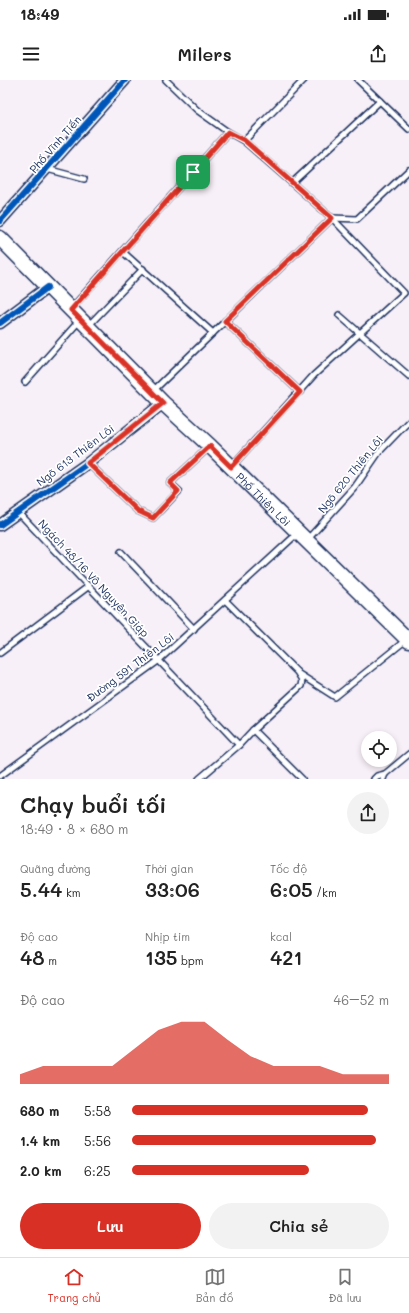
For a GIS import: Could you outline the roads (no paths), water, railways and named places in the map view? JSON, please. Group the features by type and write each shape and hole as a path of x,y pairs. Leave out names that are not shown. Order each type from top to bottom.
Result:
{"main road":[{"name":"Phố Thiên Lôi","path":"0,238 163,403 210,446 408,640"}],"street":[{"name":"Phố Vĩnh Tiến","path":"0,221 125,80"},
{"path":"0,323 48,287"},
{"name":"Ngõ 613 Thiên Lôi","path":"0,526 88,463 163,403"}],"lane":[{"path":"166,80 197,110 228,132 244,140 332,218 404,293 361,334 314,375 231,467"},
{"path":"244,140 304,80"},
{"path":"358,80 409,129"},
{"path":"292,183 380,101"},
{"path":"25,382 80,318 123,252 228,132"},
{"path":"47,169 84,180"},
{"path":"152,392 332,218 357,219 409,170"},
{"path":"123,252 213,333"},
{"path":"80,318 143,269"},
{"path":"339,314 409,376"},
{"path":"225,321 300,392"},
{"name":"Ngõ 620 Thiên Lôi","path":"303,536 355,487 379,452 409,421"},
{"path":"88,463 138,511 153,518 178,491 170,483 210,446"},
{"name":"Ngách 48/16 Vô Nguyên Giáp","path":"18,512 239,745"},
{"name":"Đường 591 Thiên Lôi","path":"0,776 158,661 225,600 303,536"},
{"path":"121,552 194,629"},
{"path":"0,653 89,586"},
{"path":"225,600 297,672 335,697 408,640"},
{"path":"199,779 239,745 253,730 301,686 302,680 297,672"},
{"path":"253,730 302,779"},
{"path":"374,779 377,776 384,776 409,754"}]}
